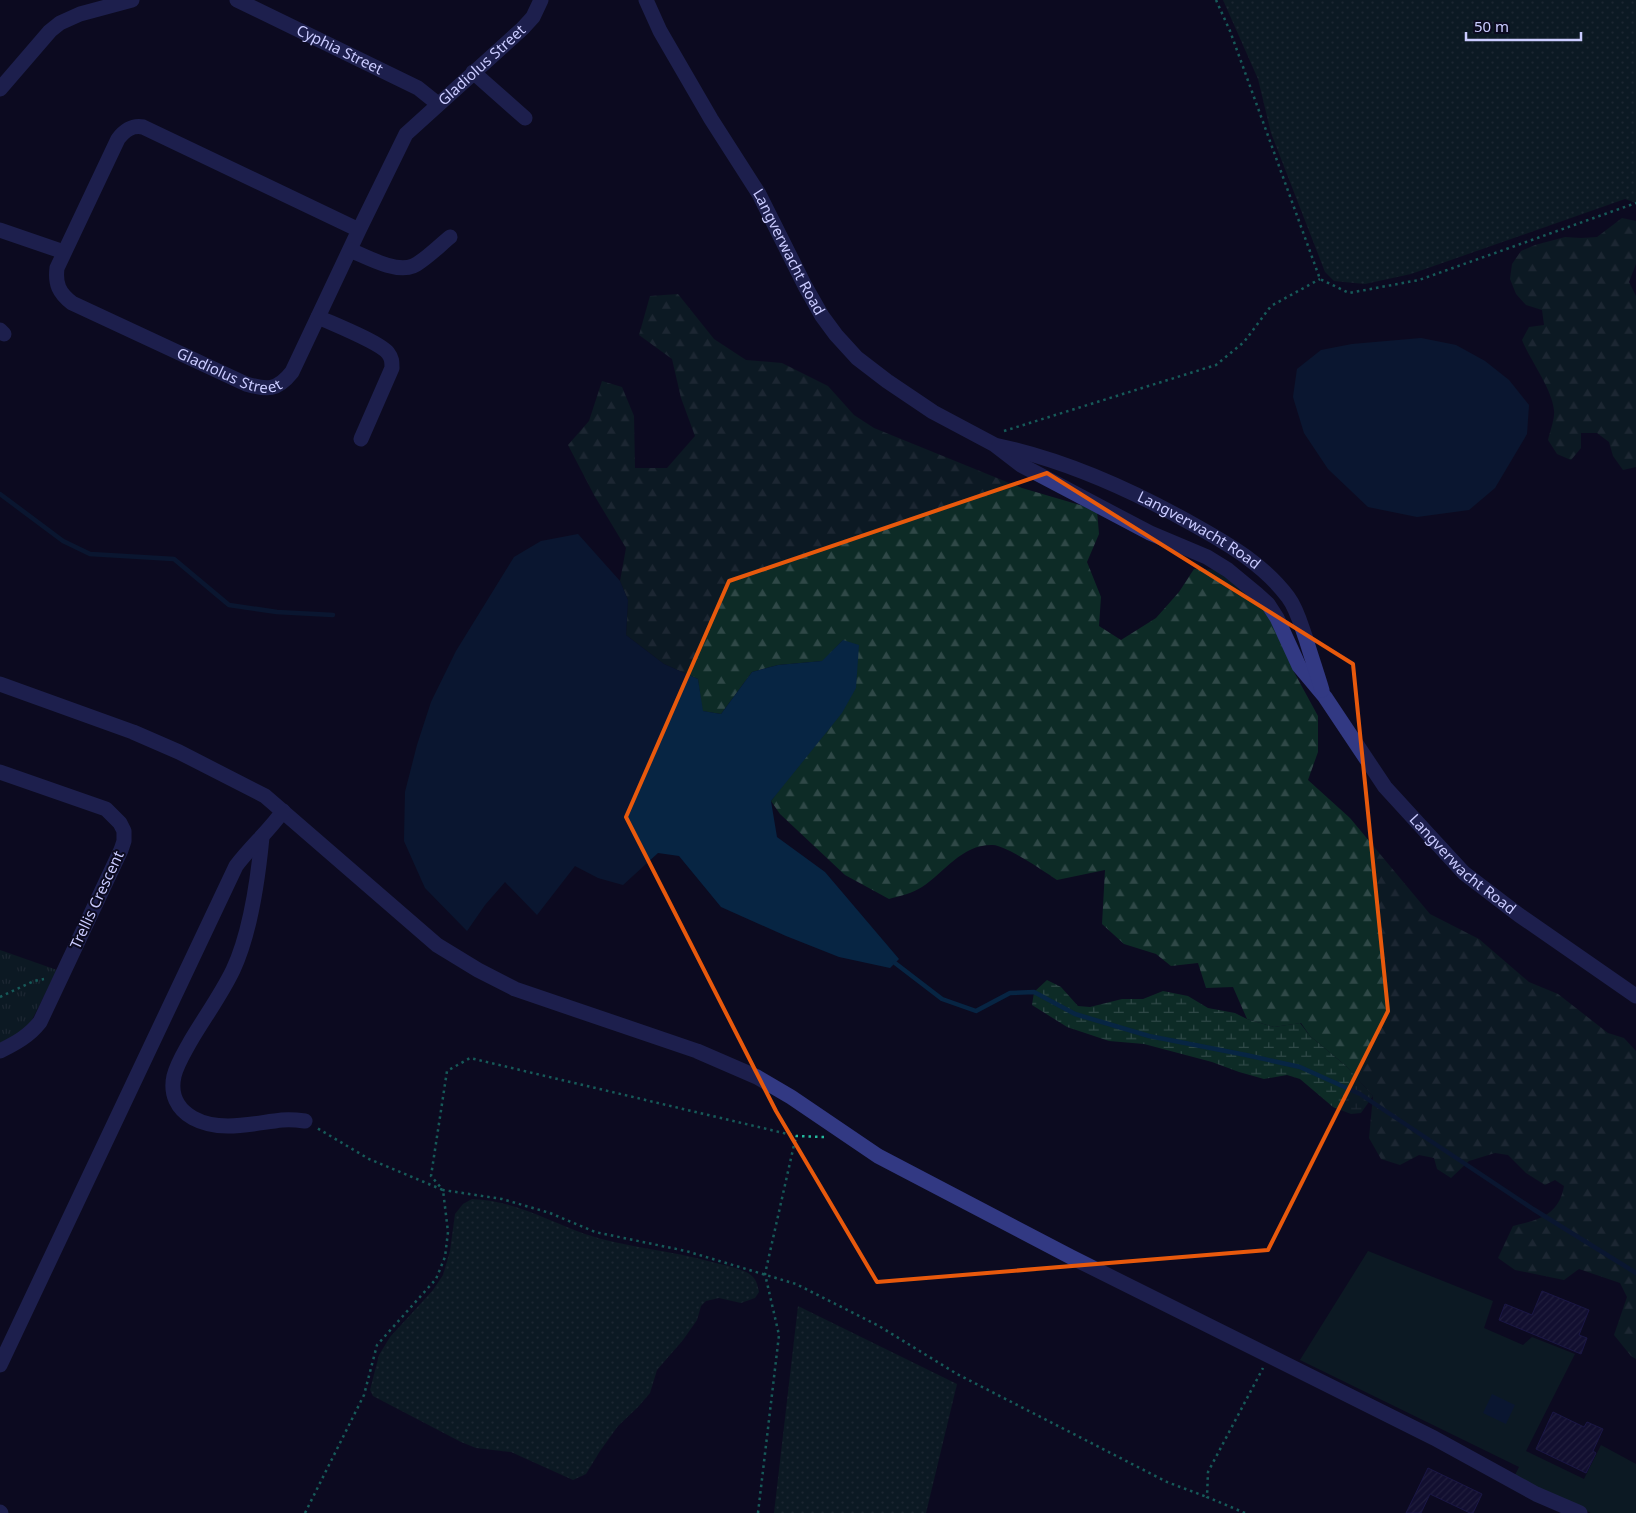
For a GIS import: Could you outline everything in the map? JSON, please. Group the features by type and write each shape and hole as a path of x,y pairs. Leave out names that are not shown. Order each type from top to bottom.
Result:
{"street":[{"path":"0,89 50,31 60,23 80,14 132,0"},
{"name":"Cyphia Street","path":"237,0 418,88 438,104"},
{"name":"Gladiolus Street","path":"359,230 143,127 137,126 126,130 118,139 64,252 57,268 56,277 58,288 63,296 72,303 246,384 264,389 284,382 292,372 406,134 523,28 533,17 541,0"},
{"name":"Langverwacht Road","path":"646,0 660,31 711,118 759,194 822,316 857,358 933,412 993,444 1021,465 1150,532 1207,557 1228,570 1268,604 1299,666 1325,697 1385,788 1464,873 1519,915 1636,996"},
{"path":"473,72 524,118"},
{"path":"0,230 64,252"},
{"path":"350,250 393,267 404,268 415,266 450,237"},
{"path":"318,317 378,345 388,352 392,360 392,368 361,439"},
{"name":"Langverwacht Road","path":"993,444 1025,452 1128,490 1168,510 1249,558 1289,598 1298,616 1325,697"},
{"path":"0,684 133,732 180,752 265,796 437,945 478,970 516,989 697,1051 757,1076 792,1097 878,1156 1071,1257 1434,1438 1536,1494 1580,1513"},
{"name":"Trellis Crescent","path":"0,772 106,809 120,822 124,831 121,850 40,1022 20,1041 0,1051"},
{"path":"0,1365 236,866 283,811"},
{"path":"262,837 259,866 246,936 233,970 181,1059 174,1076 173,1091 176,1102 183,1110 193,1118 205,1123 227,1126 285,1120 305,1120"}],"path":[{"path":"1216,0 1230,30 1320,279 1349,294 1419,280 1636,204"},
{"path":"993,444 996,434 1216,365 1244,342 1271,306 1320,279"},
{"path":"0,997 34,981 43,979 58,983"},
{"path":"305,1513 364,1395 377,1345 436,1279 445,1256 448,1232 443,1190 431,1176 447,1071 470,1058 796,1136 824,1137"},
{"path":"305,1120 369,1159 443,1190 502,1199 550,1213 596,1232 686,1251 796,1284 879,1326 957,1374 1167,1482 1245,1513"},
{"path":"758,1513 780,1335 765,1274 796,1136"},
{"path":"1207,1497 1208,1472 1269,1357"}],"highlighted area":[{"path":"1047,473 1353,664 1388,1011 1268,1250 877,1282 776,1111 626,817 729,581"}],"green space":[{"path":"1223,0 1636,0 1636,203 1625,199 1411,274 1365,284 1334,281 1325,272 1271,133 1258,79"},
{"path":"1622,218 1636,221 1636,264 1629,282 1636,296 1636,467 1623,470 1613,456 1609,442 1597,433 1581,433 1581,448 1571,460 1557,454 1548,440 1554,417 1552,402 1545,384 1522,340 1529,327 1544,325 1542,310 1526,305 1516,294 1510,279 1512,264 1521,251 1565,237 1597,237"},
{"path":"678,294 714,339 746,360 782,363 828,386 854,415 874,428 1022,488 1097,510 1099,534 1087,562 1101,597 1099,626 1121,640 1156,618 1179,592 1194,569 1229,570 1265,600 1294,672 1318,716 1318,752 1308,780 1350,818 1430,914 1479,939 1529,982 1558,994 1608,1033 1624,1038 1636,1051 1636,1359 1631,1356 1614,1335 1627,1297 1620,1283 1579,1269 1564,1280 1515,1270 1498,1258 1513,1226 1539,1218 1553,1210 1558,1204 1564,1186 1555,1180 1545,1185 1526,1173 1508,1155 1495,1153 1469,1161 1451,1178 1437,1169 1434,1158 1419,1155 1400,1165 1381,1159 1369,1138 1373,1096 1346,1066 1310,1036 1301,1023 1274,1027 1247,1019 1233,987 1206,988 1198,963 1171,966 1156,954 1124,944 1102,924 1105,870 1057,880 1025,859 999,846 982,846 963,854 918,889 889,899 845,875 780,814 771,801 798,765 843,640 823,661 778,665 752,672 721,714 702,711 698,679 664,664 626,635 628,600 620,581 626,548 594,495 568,445 589,421 602,381 622,387 634,416 635,468 667,468 695,436 681,398 672,359 639,335 650,296"},
{"path":"0,950 57,970 31,1022 21,1032 0,1043"},
{"path":"1047,980 1061,987 1078,1006 1090,1007 1122,999 1143,999 1163,991 1188,996 1208,1008 1235,1013 1247,1019 1274,1027 1300,1023 1310,1036 1346,1066 1373,1096 1361,1113 1351,1114 1333,1107 1300,1079 1287,1075 1264,1079 1212,1062 1144,1044 1109,1041 1067,1027 1032,1005 1034,992"},
{"path":"472,1199 517,1207 601,1239 696,1258 735,1268 753,1277 759,1292 755,1298 741,1303 719,1298 706,1301 701,1306 697,1320 683,1340 657,1370 650,1393 618,1426 586,1474 573,1480 511,1452 476,1448 461,1442 373,1396 370,1390 379,1355 390,1337 433,1290 443,1275 450,1251 455,1214 463,1204"},
{"path":"1368,1251 1493,1301 1484,1328 1523,1345 1532,1337 1575,1354 1526,1451 1584,1479 1601,1445 1636,1464 1636,1513 1591,1513 1514,1477 1519,1467 1300,1360"},
{"path":"798,1306 957,1384 926,1513 774,1513"}],"water":[{"path":"1421,338 1456,345 1485,361 1509,380 1529,405 1527,434 1495,488 1469,510 1417,517 1368,507 1328,469 1304,433 1293,397 1297,369 1321,350 1352,344"},
{"path":"578,534 620,581 628,600 626,635 664,664 698,679 703,711 721,714 752,672 778,665 822,661 843,640 859,645 856,688 842,713 771,801 777,837 825,872 899,959 890,968 839,957 721,907 679,856 658,853 623,885 598,878 575,866 537,915 505,882 485,905 467,931 425,888 404,841 405,792 417,745 431,702 456,651 514,557 541,541"},
{"path":"1492,1394 1515,1405 1506,1424 1483,1413"}],"building":[{"path":"1542,1291 1589,1310 1579,1335 1587,1338 1581,1354 1499,1320 1505,1304 1532,1315"},
{"path":"1553,1412 1584,1427 1587,1422 1603,1429 1593,1451 1596,1453 1586,1473 1536,1449"},
{"path":"1428,1468 1482,1494 1473,1513 1430,1494 1421,1513 1406,1513"}],"waterway":[{"path":"0,494 63,541 90,554 174,559 229,605 277,612 333,615"},
{"path":"895,963 942,999 976,1011 1010,993 1034,992 1075,1014 1149,1036 1300,1067 1360,1094 1533,1209 1636,1273"}]}
